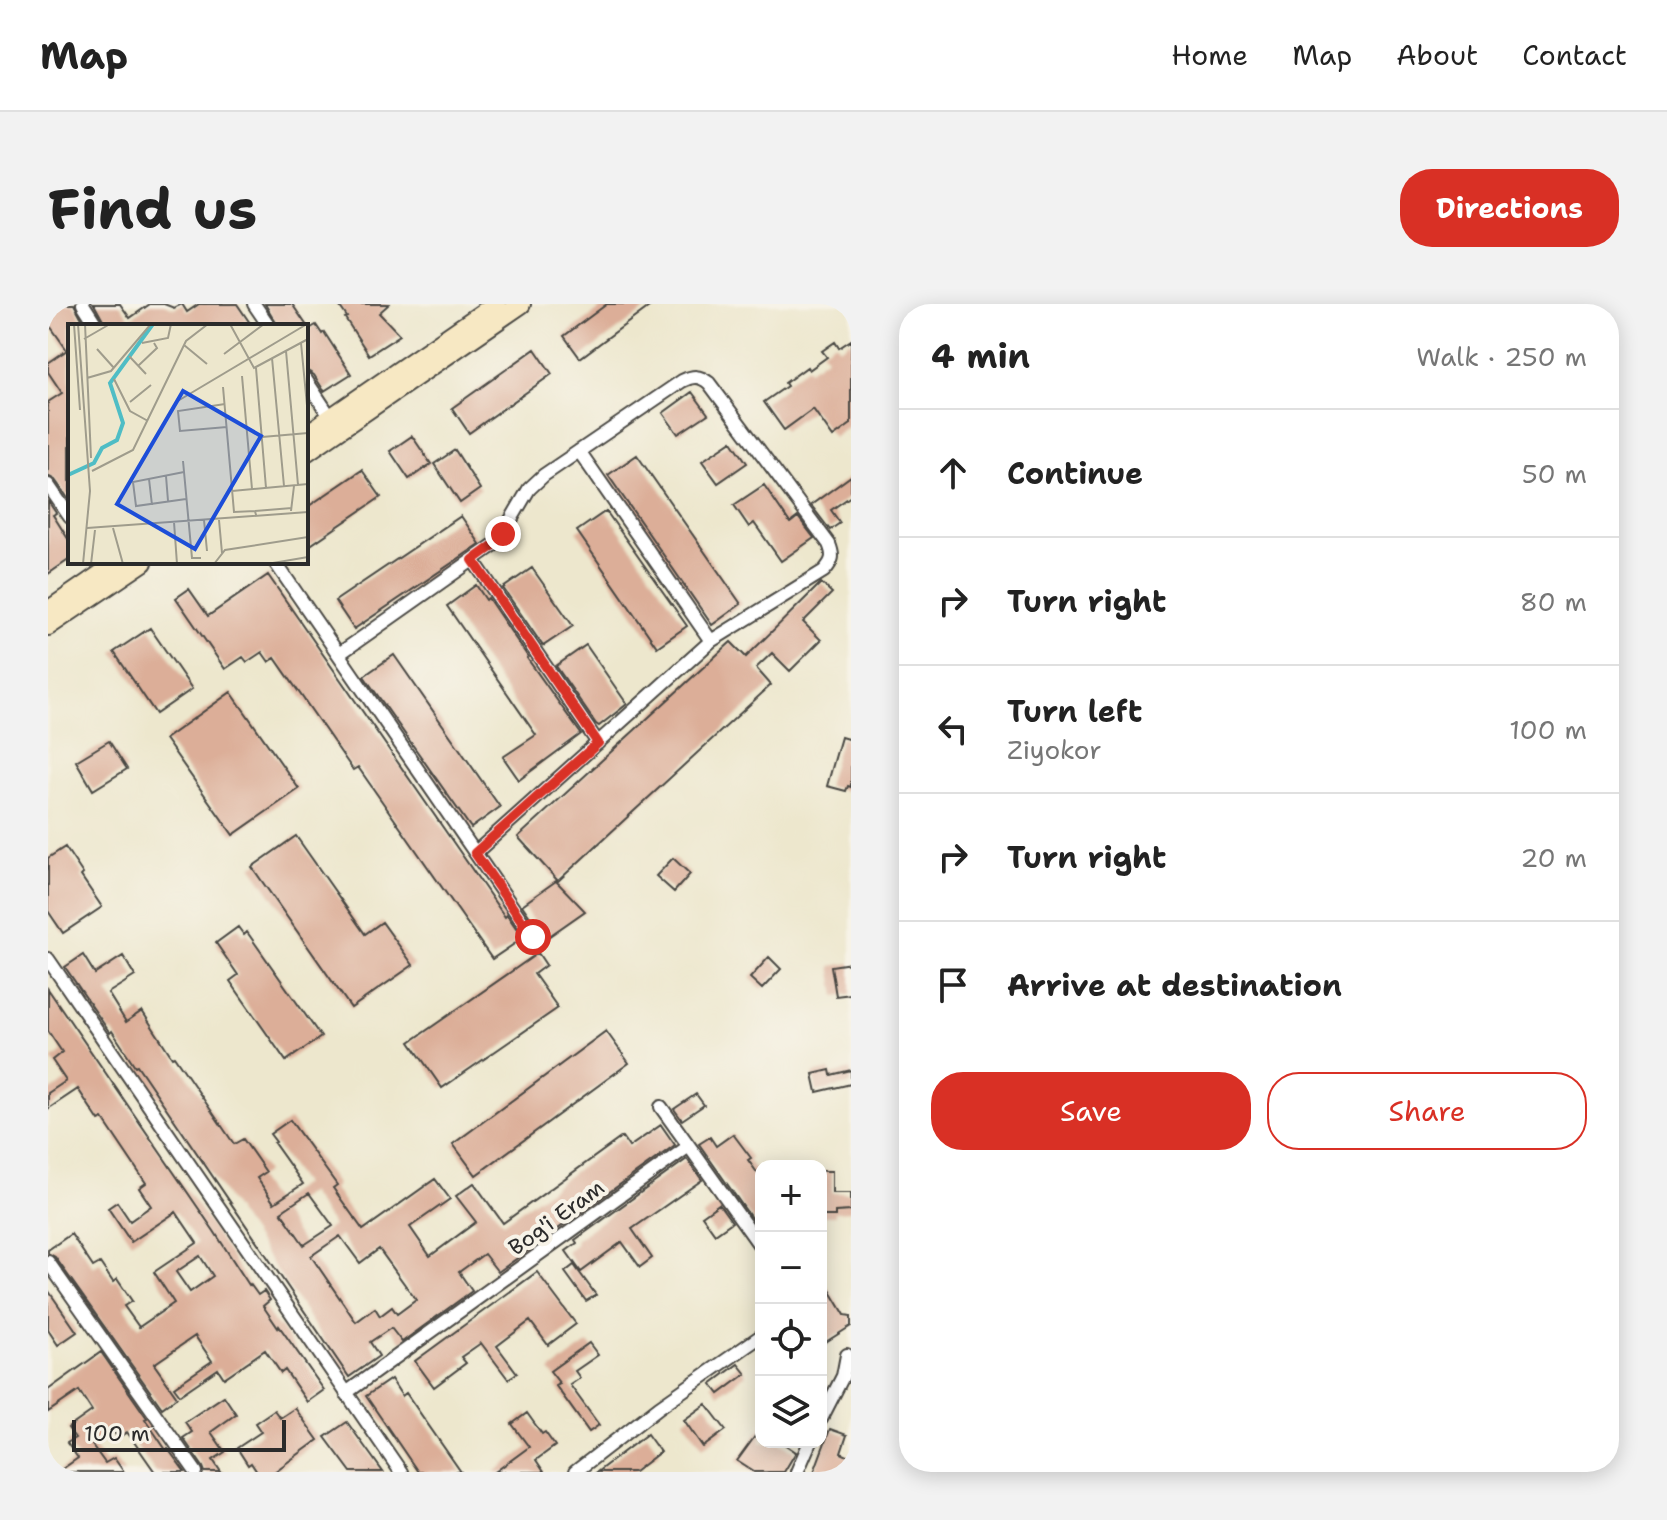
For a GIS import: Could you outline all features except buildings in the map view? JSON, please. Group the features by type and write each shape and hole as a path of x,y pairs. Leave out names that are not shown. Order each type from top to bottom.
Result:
{"street":[{"path":"83,304 96,324"},
{"path":"254,304 268,324"},
{"path":"308,434 496,304"},
{"path":"308,451 521,304"},
{"path":"339,654 498,542 536,481 693,376 709,383 829,544 833,553 832,562 824,571 711,641 475,853"},
{"path":"308,383 331,418"},
{"path":"579,451 711,641"},
{"path":"48,485 68,514"},
{"path":"473,560 598,743"},
{"path":"48,626 140,564"},
{"path":"276,564 533,937"},
{"path":"48,611 108,565"},
{"path":"48,959 401,1472"},
{"path":"661,1107 755,1239"},
{"name":"Bog'i Eram","path":"346,1393 689,1146"},
{"path":"48,1262 196,1472"},
{"path":"575,1472 659,1407 755,1340"},
{"path":"827,1407 843,1376 847,1355"},
{"path":"797,1472 807,1448"}],"route":[{"path":"503,534 498,542 473,560 598,743 475,853 533,937"}]}
